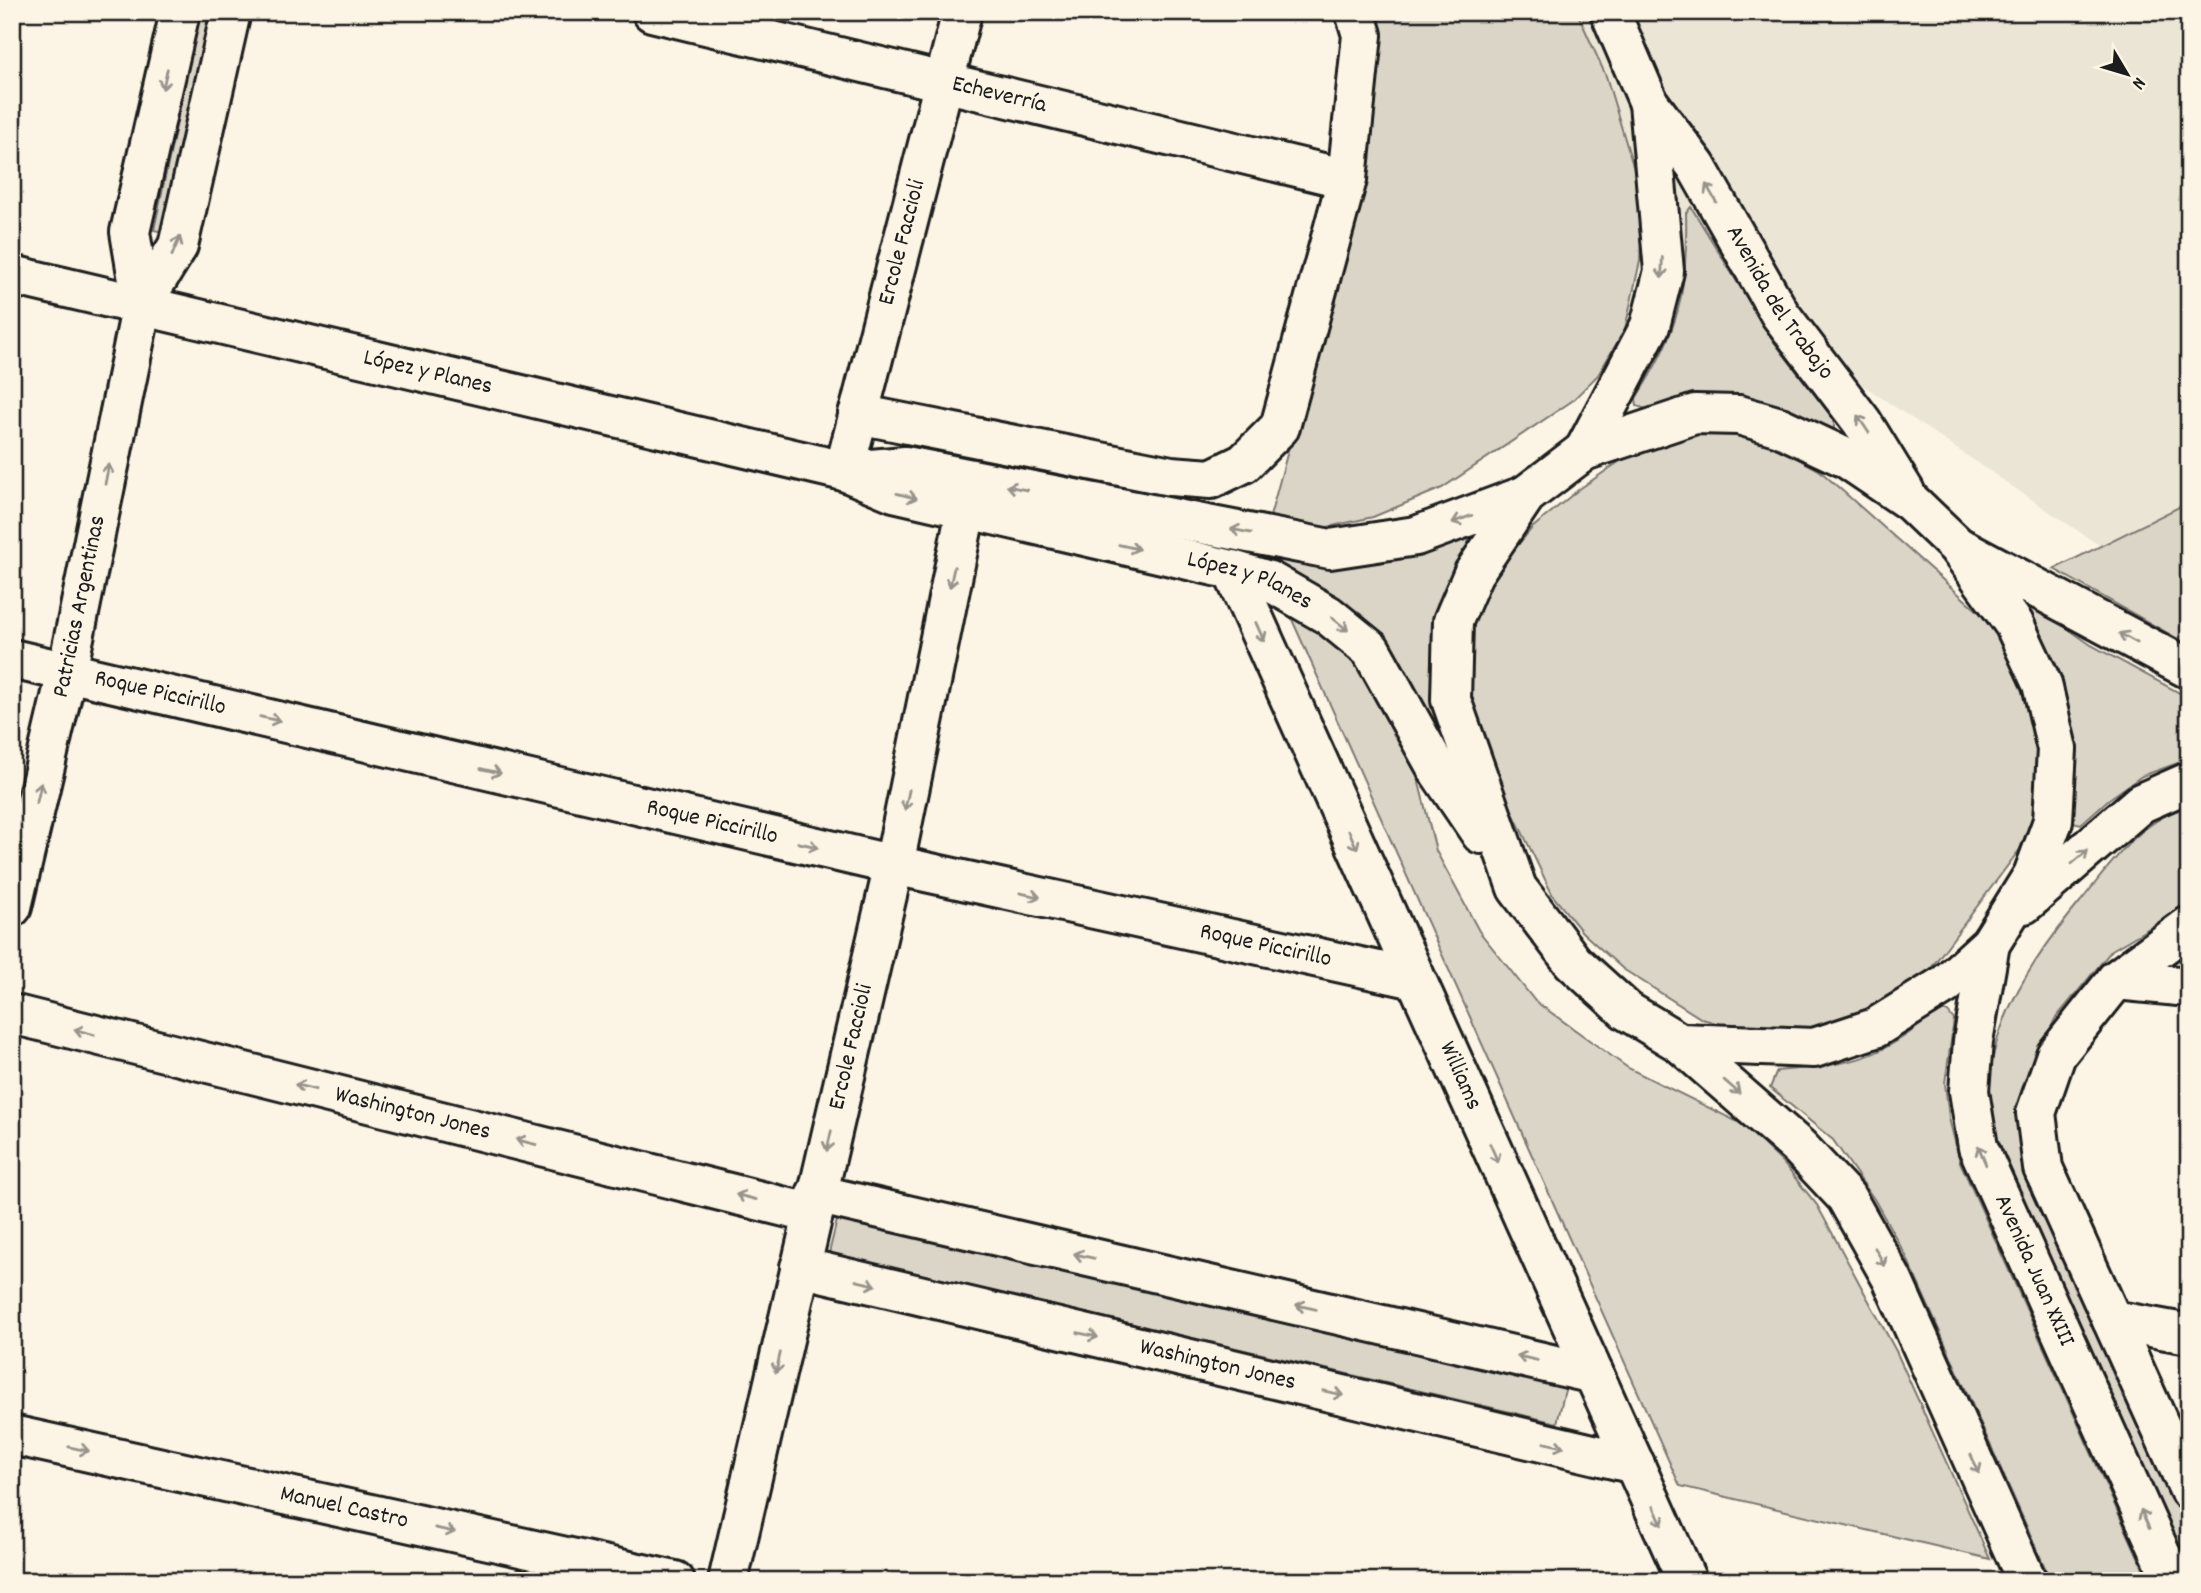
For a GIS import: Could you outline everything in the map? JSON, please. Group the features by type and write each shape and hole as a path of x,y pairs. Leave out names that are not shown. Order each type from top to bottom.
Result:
{"street":[{"name":"Patricias Argentinas","path":"142,304 130,232 180,12"},
{"name":"Patricias Argentinas","path":"12,907 67,671 142,304 178,246 231,12"},
{"name":"Echeverría","path":"652,12 1347,179"},
{"name":"Ercole Faccioli","path":"844,471 962,12"},
{"path":"858,414 1171,476 1211,479 1244,463 1280,427 1347,179 1362,35 1355,12"},
{"name":"Avenida del Trabajo","path":"1610,12 1649,103 1696,166 1780,314 1862,422 1912,502"},
{"name":"Avenida del Trabajo","path":"1584,451 1650,326 1664,271 1649,103"},
{"name":"López y Planes","path":"12,275 844,471 894,492 1232,570 1269,581 1316,608 1371,650 1439,772 1517,888"},
{"path":"2000,931 2033,875 2053,821 2057,749 2042,684 2014,624 1957,546 1912,502 1846,458 1780,427 1739,415 1695,414 1584,451 1526,495 1473,574 1453,621 1451,700 1517,888 1573,962 1628,1012 1679,1043 1799,1147 1846,1197 1892,1279 2027,1581"},
{"name":"López y Planes","path":"844,471 905,466 1330,549 1416,536 1526,495"},
{"name":"Ercole Faccioli","path":"728,1581 894,865 966,510"},
{"path":"1957,546 2189,669"},
{"name":"Williams","path":"1232,570 1687,1581"},
{"name":"Roque Piccirillo","path":"12,659 894,865 1415,979"},
{"path":"1679,1043 1814,1048 1875,1028 1946,984 2000,931 2141,803 2189,782"},
{"path":"2116,980 2189,926"},
{"name":"Avenida Juan XXIII","path":"2000,931 1973,1041 1969,1091 1978,1147 2173,1581"},
{"path":"2116,980 2189,987"},
{"name":"Avenida Juan XXIII","path":"2116,980 2056,1055 2036,1113 2043,1168 2189,1490"},
{"name":"Washington Jones","path":"12,1014 814,1204 1594,1374"},
{"name":"Washington Jones","path":"800,1267 1635,1465"},
{"path":"2112,1320 2189,1334"},
{"name":"Manuel Castro","path":"12,1435 675,1581"}],"shaded area":[{"path":"200,12 210,12 163,232 154,230"},
{"path":"1371,12 1577,12 1606,76 1643,199 1640,261 1625,329 1598,375 1572,401 1442,488 1373,517 1314,530 1268,524 1362,179"},
{"path":"1531,12 2189,12 2189,606 1626,225"},
{"path":"1691,207 1774,342 1834,420 1834,428 1826,429 1692,400 1646,409 1637,406 1636,398 1662,352 1678,310 1685,266 1686,213"},
{"path":"1708,431 1740,432 1768,442 1819,470 1989,621 2012,659 2044,738 2038,806 2020,849 1928,972 1901,995 1825,1030 1749,1032 1702,1019 1623,969 1582,932 1553,896 1487,759 1468,710 1470,622 1489,580 1532,528 1578,490 1626,457 1671,440"},
{"path":"2189,502 2189,645 2054,569"},
{"path":"1465,535 1469,542 1466,552 1443,599 1433,640 1433,682 1440,733 1437,736 1407,672 1383,640 1249,557 1249,553"},
{"path":"2037,607 2091,645 2189,698 2189,759 2142,776 2109,799 2081,824 2073,822 2068,814 2073,747 2071,721 2028,608"},
{"path":"1290,615 1336,637 1375,684 1410,747 1436,851 1479,931 1535,1001 1628,1068 1742,1124 1784,1164 1817,1205 1896,1351 1990,1559 1680,1486"},
{"path":"2189,807 2189,909 2165,919 2112,950 2055,1019 2025,1081 2017,1128 2034,1193 2189,1531 2189,1568 2011,1175 1995,1130 1989,1090 1998,1038 2007,1013 2032,966 2127,845 2156,821"},
{"path":"1940,1009 1948,1012 1954,1020 1945,1083 1949,1118 1960,1162 2149,1581 2051,1581 1906,1256 1874,1199 1833,1140 1770,1088 1777,1071 1847,1062 1865,1057 1899,1040"},
{"path":"838,1216 1566,1386 1557,1423 829,1253"}]}
